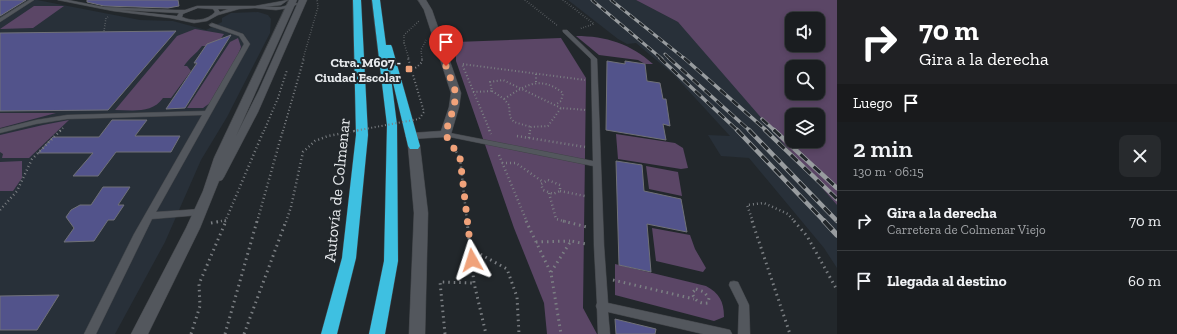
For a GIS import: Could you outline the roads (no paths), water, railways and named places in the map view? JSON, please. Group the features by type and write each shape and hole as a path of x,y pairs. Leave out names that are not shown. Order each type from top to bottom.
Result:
{"highway":[{"name":"Autovía de Colmenar","path":"329,334 349,258 362,135 357,0"},
{"path":"376,3 412,141"},
{"path":"376,3 392,125 391,261 378,334"}],"street":[{"path":"417,334 421,213 412,141 425,134 445,134 454,107 456,93 441,52 435,29 428,10 422,0"},
{"path":"139,334 200,212 220,158 279,19 289,7 298,1"},
{"path":"209,191 234,152 268,82 298,1"},
{"path":"274,63 274,52 289,7"}],"lane":[{"path":"0,20 32,0"},
{"path":"60,0 116,11 160,14 183,20 211,22 242,35 247,44 206,113 149,216 90,334"},
{"path":"104,8 129,7 164,11 184,10 197,7 289,7"},
{"path":"271,8 289,7"},
{"path":"214,8 217,10 217,14"},
{"path":"211,22 217,14 239,8"},
{"path":"271,8 279,19"},
{"path":"179,18 180,13 184,10"},
{"path":"565,31 594,59 599,246 604,334"},
{"path":"0,131 36,122 67,117 206,113"},
{"path":"445,134 597,164"},
{"path":"149,216 200,212"},
{"path":"734,285 744,304 744,334"},
{"path":"602,306 726,334"}],"railway":[{"path":"592,0 662,59"},
{"path":"611,0 685,59"},
{"path":"665,54 669,58"},
{"path":"660,58 738,131"},
{"path":"669,58 750,131"},
{"path":"684,58 767,131"},
{"path":"762,119 775,131"},
{"path":"765,130 837,199"},
{"path":"774,130 837,188"},
{"path":"738,131 825,222"},
{"path":"750,131 837,221"},
{"path":"824,221 837,235"}],"place":[{"name":"Ctra. M607 - Ciudad Escolar","path":"409,69"}]}
